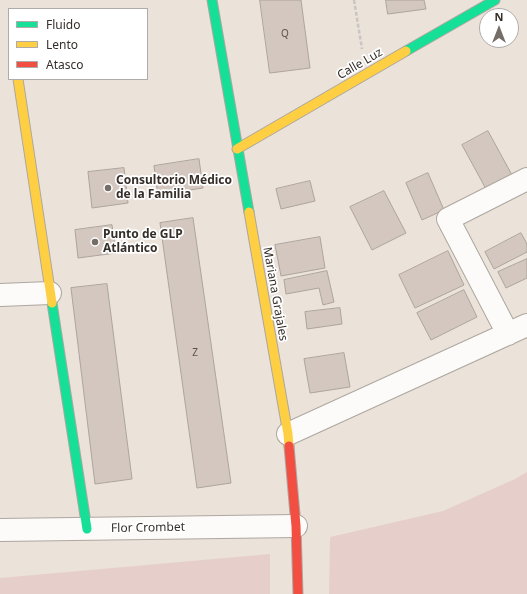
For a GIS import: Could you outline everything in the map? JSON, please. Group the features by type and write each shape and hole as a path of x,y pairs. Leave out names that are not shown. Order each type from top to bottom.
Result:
{"street":[{"name":"Mariana Grajales","path":"212,0 288,434 296,526 298,594"},
{"name":"Calle Luz","path":"237,149 495,0"},
{"path":"18,80 87,529"},
{"path":"288,434 518,329 448,219 527,179"},
{"path":"0,295 50,293"},
{"name":"Flor Crombet","path":"0,530 296,526"}],"path":[{"path":"354,0 366,75"}],"shaded area":[{"path":"527,472 527,594 329,594 330,537 443,511 515,479"},
{"path":"270,554 270,594 0,594 0,578"}],"building":[{"path":"260,0 301,0 310,68 270,73"},
{"path":"386,0 424,0 426,9 388,14"},
{"path":"488,131 512,175 486,189 462,145"},
{"path":"199,159 203,188 158,195 154,166"},
{"name":"Consultorio Médico de la Familia","path":"124,168 128,203 92,208 88,172"},
{"path":"428,173 444,210 422,220 406,183"},
{"path":"310,181 315,201 281,209 276,189"},
{"path":"384,191 406,233 372,250 350,207"},
{"path":"193,218 231,483 197,488 160,223"},
{"name":"Punto de GLP Atlántico","path":"112,225 116,253 78,258 75,230"},
{"path":"521,233 527,244 527,252 494,269 485,252"},
{"path":"320,237 325,268 281,276 275,245"},
{"path":"448,251 464,285 415,308 399,275"},
{"path":"527,259 527,278 506,288 498,272"},
{"path":"327,271 334,302 323,305 319,288 286,294 284,280"},
{"path":"107,284 132,479 95,484 71,288"},
{"path":"464,290 477,317 431,340 417,313"},
{"path":"340,308 342,324 307,329 305,312"},
{"path":"344,353 350,387 310,393 304,359"}],"traffic: fast":[{"path":"212,0 249,212"},
{"path":"406,51 495,0"},
{"path":"52,303 87,529"}],"traffic: slow":[{"path":"237,149 406,51"},
{"path":"18,80 52,303"},
{"path":"249,212 289,446"}],"traffic: jam":[{"path":"289,446 296,526 298,594"}],"place":[{"name":"Consultorio Médico de la Familia","path":"108,188"},
{"name":"Punto de GLP Atlántico","path":"95,242"}]}
